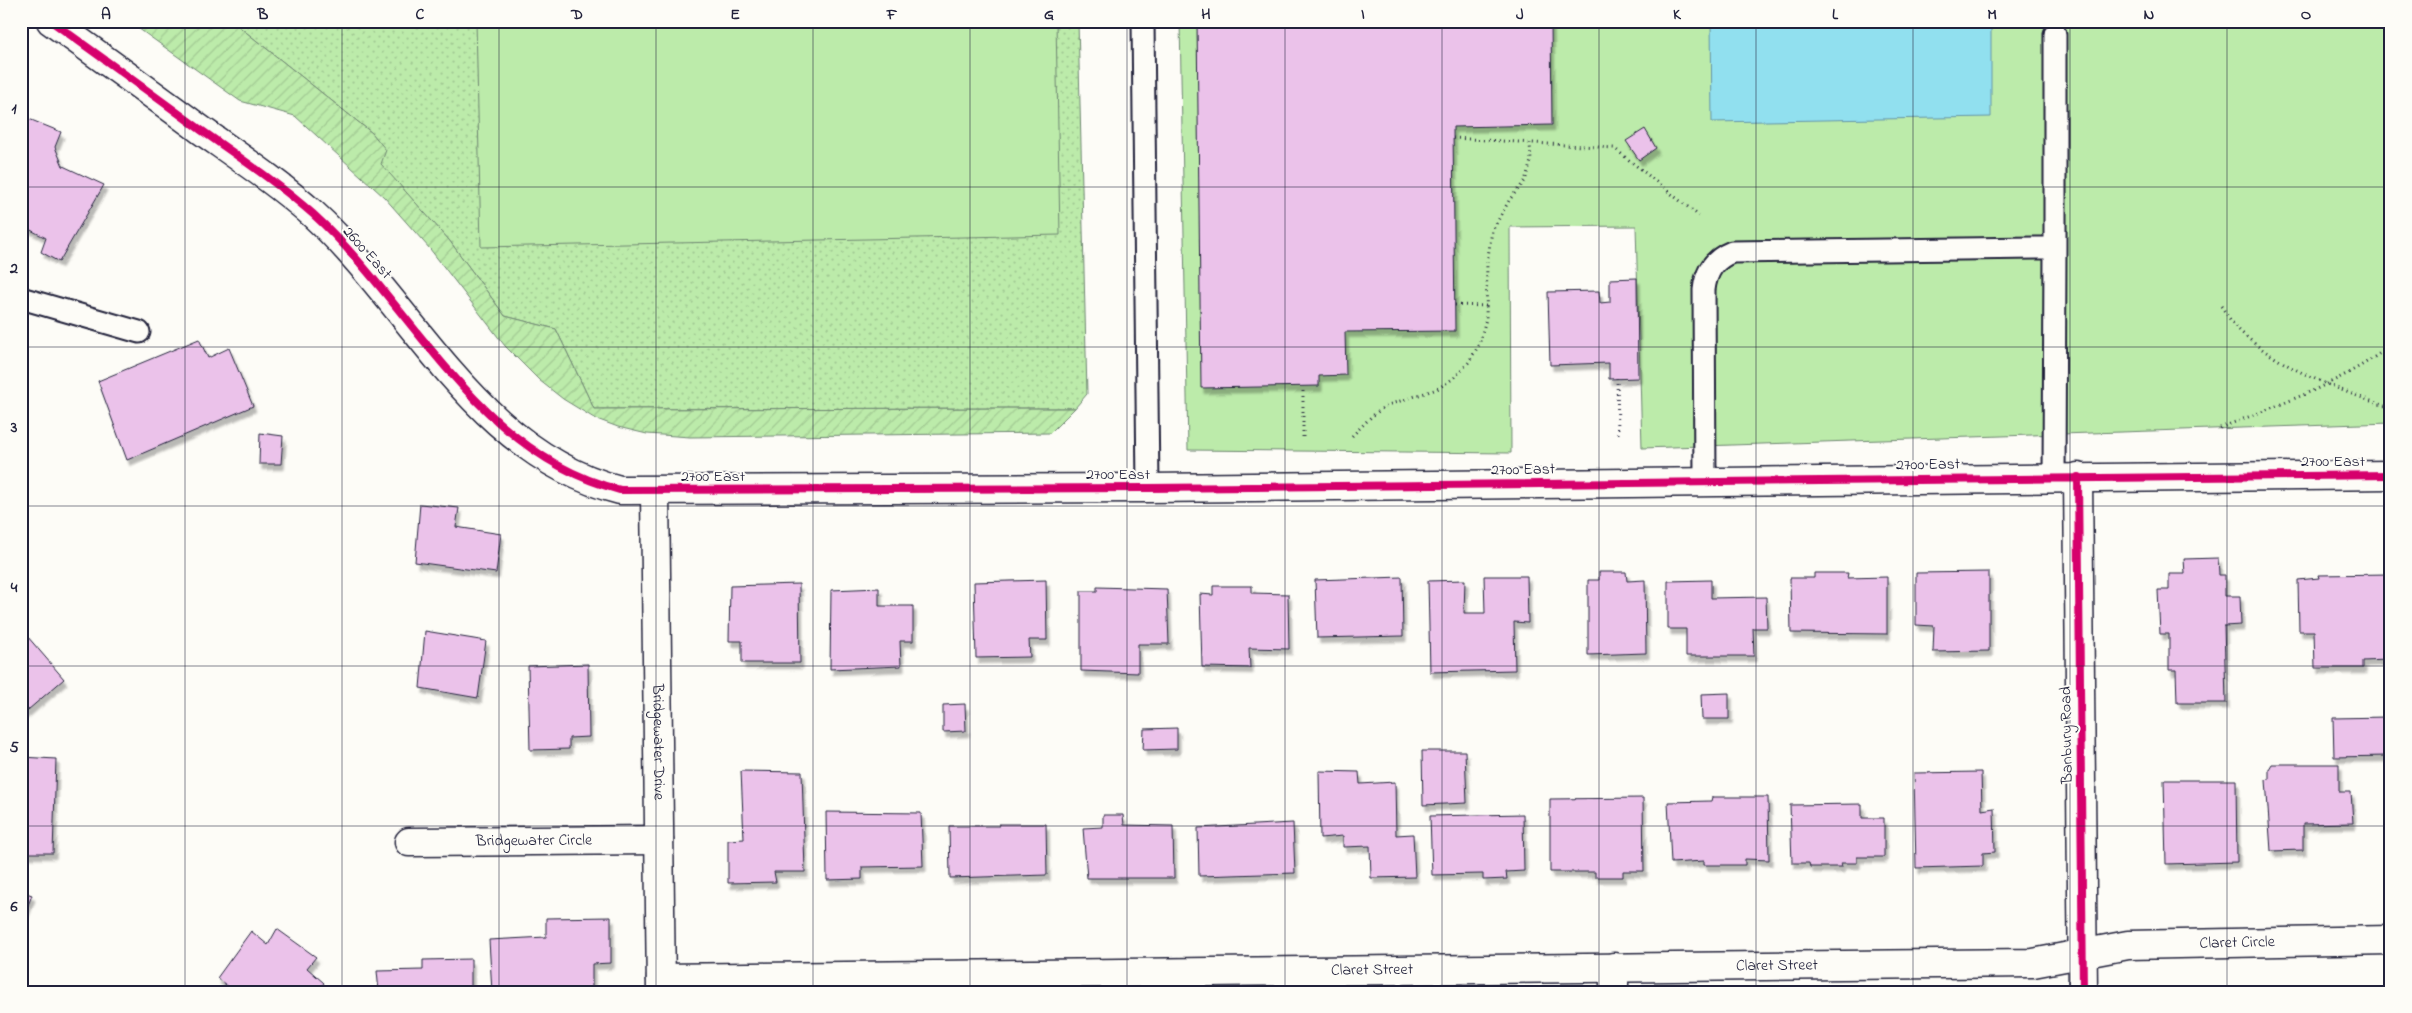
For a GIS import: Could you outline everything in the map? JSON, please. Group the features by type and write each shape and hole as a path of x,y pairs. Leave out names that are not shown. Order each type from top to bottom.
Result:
{"street":[{"name":"2600 East","path":"51,21 273,181 313,215 348,250 478,404 516,437 576,476 620,490 655,492"},
{"name":"2700 East","path":"655,492 2391,475"},
{"name":"Banbury Road","path":"2066,477 2083,992"},
{"name":"Bridgewater Drive","path":"655,492 661,985"},
{"name":"Bridgewater Circle","path":"409,842 659,840"},
{"name":"Claret Circle","path":"2083,954 2128,946 2391,940"},
{"name":"Claret Street","path":"661,985 1614,979 2033,963 2083,954"}],"lane":[{"path":"1143,21 1148,488"},
{"path":"2055,34 2055,248 2066,477"},
{"path":"1705,482 1704,290 1705,278 1710,267 1721,256 1732,252 2055,248"},
{"path":"21,298 139,332"}],"path":[{"path":"1453,138 1614,148 1699,216"},
{"path":"1352,436 1371,417 1386,406 1437,389 1454,378 1479,345 1486,319 1487,263 1492,231 1510,199 1525,181 1531,161 1530,143"},
{"path":"1455,305 1487,306"},
{"path":"2221,306 2239,330 2274,356 2309,376 2391,408"},
{"path":"2220,428 2328,383 2360,366 2391,344"},
{"path":"1618,378 1618,434"},
{"path":"1303,387 1303,437"}],"green space":[{"path":"128,21 232,21 372,133 386,150 381,164 449,240 505,316 556,329 594,409 1075,408 1050,433 690,437 647,434 618,427 594,418 563,399 539,380 505,346 430,249 384,197 295,116 240,101"},
{"path":"232,21 1078,21 1087,394 1075,408 594,409 556,329 505,316 449,240 380,164 376,138 372,133"},
{"path":"476,21 1056,21 1060,235 481,247"},
{"path":"1180,21 2391,21 2391,423 1642,448 1636,226 1510,227 1511,453 1188,450"}],"water":[{"path":"1711,21 1991,21 1991,117 1712,122"}],"building":[{"path":"1197,21 1551,21 1552,125 1453,127 1455,331 1345,332 1346,375 1319,376 1319,386 1201,388"},
{"path":"24,117 61,132 55,147 63,166 104,185 59,262 41,252 46,238 21,225 21,122"},
{"path":"1645,129 1656,148 1639,160 1626,141"},
{"path":"1637,278 1638,378 1609,379 1609,363 1550,365 1548,292 1599,291 1600,303 1610,302 1610,279"},
{"path":"199,339 208,358 229,348 253,406 127,460 98,381"},
{"path":"260,433 283,436 281,464 259,464"},
{"path":"420,504 459,508 456,527 501,534 496,573 415,562"},
{"path":"2218,558 2219,575 2225,575 2225,596 2240,596 2241,625 2224,626 2226,703 2177,703 2176,670 2169,670 2169,634 2160,634 2158,590 2169,590 2169,574 2185,574 2184,559"},
{"path":"1599,572 1626,572 1627,581 1645,580 1646,653 1588,655 1588,580 1599,580"},
{"path":"1989,572 1989,651 1933,652 1934,626 1916,625 1916,573"},
{"path":"1814,573 1848,573 1847,578 1887,577 1887,634 1791,633 1790,578 1814,578"},
{"path":"2390,574 2388,660 2363,661 2363,668 2315,668 2314,631 2299,631 2298,580 2319,578 2318,575"},
{"path":"1484,576 1527,576 1528,623 1514,622 1515,670 1430,672 1428,581 1465,580 1464,613 1485,613"},
{"path":"1402,577 1403,636 1317,638 1315,580"},
{"path":"1046,580 1047,640 1029,640 1030,657 976,658 974,582"},
{"path":"1711,580 1711,598 1766,597 1767,628 1753,628 1754,656 1686,656 1686,629 1668,629 1668,581"},
{"path":"799,584 800,663 742,663 742,641 729,641 730,586"},
{"path":"1213,586 1252,586 1252,593 1288,594 1289,649 1249,648 1250,668 1202,667 1200,594 1213,595"},
{"path":"1097,587 1167,589 1169,644 1138,644 1138,673 1081,671 1081,591 1097,591"},
{"path":"879,588 879,606 913,606 913,641 900,641 901,666 830,669 831,590"},
{"path":"21,629 64,679 21,716"},
{"path":"425,631 486,641 478,698 420,688"},
{"path":"588,664 589,737 569,738 569,749 530,750 528,666"},
{"path":"1729,693 1729,719 1702,719 1701,694"},
{"path":"965,704 966,731 943,732 943,705"},
{"path":"2387,717 2387,756 2334,757 2333,718"},
{"path":"1177,728 1177,749 1143,750 1144,729"},
{"path":"1422,751 1465,751 1467,803 1423,805"},
{"path":"21,757 56,759 53,853 21,853"},
{"path":"2272,764 2339,764 2339,792 2351,792 2353,823 2303,824 2303,850 2271,851 2266,780 2269,779 2269,769"},
{"path":"741,771 802,772 805,872 774,872 776,882 728,883 728,840 744,839"},
{"path":"1319,771 1359,772 1360,784 1395,782 1396,835 1413,834 1415,877 1371,878 1370,846 1343,847 1343,836 1320,838"},
{"path":"1981,772 1982,810 1994,808 1995,852 1983,853 1983,866 1916,868 1914,773"},
{"path":"2164,780 2236,780 2237,862 2166,864"},
{"path":"1712,797 1768,797 1769,860 1745,859 1745,865 1704,865 1704,861 1671,863 1668,802 1711,801"},
{"path":"1643,798 1644,871 1623,871 1623,877 1595,877 1595,872 1550,872 1550,799"},
{"path":"1862,804 1862,818 1884,818 1884,857 1857,857 1857,863 1841,863 1842,867 1810,867 1809,863 1792,863 1790,805"},
{"path":"826,812 921,813 923,866 862,867 862,879 827,880"},
{"path":"1523,814 1524,871 1506,872 1507,879 1483,880 1483,874 1432,875 1430,816"},
{"path":"1103,815 1123,815 1124,825 1173,826 1174,878 1087,878 1083,828 1103,827"},
{"path":"1293,823 1295,873 1199,876 1198,828"},
{"path":"999,824 1046,824 1047,875 950,878 949,826 999,826"},
{"path":"21,891 32,895 21,923"},
{"path":"611,917 611,963 592,964 592,992 492,992 489,940 546,937 546,918"},
{"path":"277,929 316,957 307,968 324,983 318,992 235,992 217,978 251,931 268,945"},
{"path":"471,959 471,992 379,992 377,971 423,970 423,960"}],"cycle path":[{"path":"51,21 258,170 313,214 349,251 451,373 487,411 526,445 570,472 620,490 1148,488 2391,475"},
{"path":"2078,477 2083,992"}]}
